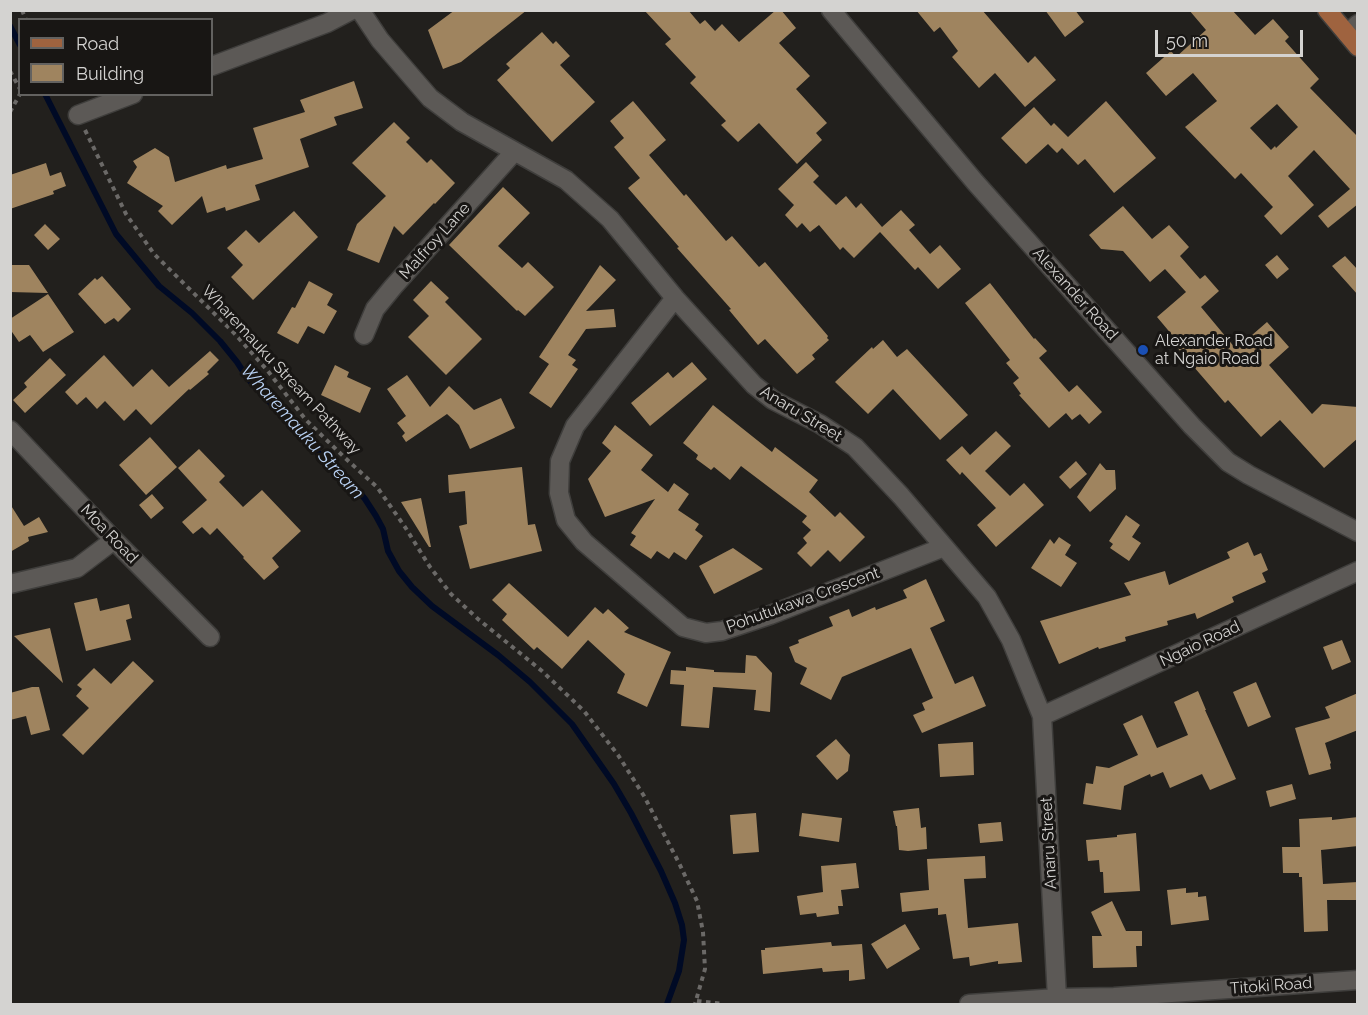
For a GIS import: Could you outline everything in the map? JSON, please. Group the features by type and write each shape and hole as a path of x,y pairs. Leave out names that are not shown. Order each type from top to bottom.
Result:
{"main road":[{"path":"1327,10 1354,35"}],"street":[{"path":"213,66 327,23 352,10"},
{"name":"Anaru Street","path":"360,10 380,40 430,98 462,122 566,180 601,211 753,386 855,447 901,496 987,597 1011,640 1042,716 1057,998"},
{"name":"Alexander Road","path":"831,10 975,182 1192,426 1228,462 1358,532"},
{"path":"78,115 128,96"},
{"name":"Malfroy Lane","path":"364,335 375,309 393,287 514,152"},
{"name":"Pohutukawa Crescent","path":"675,298 575,426 560,461 559,493 566,520 584,542 683,627 706,633 722,631 770,615 944,548"},
{"name":"Moa Road","path":"10,430 210,637"},
{"path":"10,584 77,568 114,540"},
{"name":"Ngaio Road","path":"1042,716 1358,572"},
{"name":"Titoki Road","path":"969,1005 1057,998 1114,1001 1358,981"}],"path":[{"path":"10,71 18,85"},
{"path":"10,112 19,96"},
{"name":"Wharemauku Stream Pathway","path":"78,115 126,214 154,254 234,333 267,370 306,420 377,487 429,567 451,594 542,671 584,711 618,755 644,796 680,863 697,901 703,932 705,969 696,1003"},
{"path":"696,1003 723,1005"}],"building":[{"path":"455,10 527,10 461,62 443,69 428,30"},
{"path":"644,10 688,10 700,24 705,20 715,31 722,24 739,42 776,10 781,10 796,28 779,43 810,76 796,89 827,123 816,133 822,140 797,164 759,123 738,142 721,125 726,121 690,83 696,77 665,44 671,39"},
{"path":"916,10 982,10 1028,63 1035,56 1056,80 1025,107 995,73 979,88 952,57 958,51 940,27 934,32"},
{"path":"1045,10 1075,10 1084,22 1065,37"},
{"path":"1189,10 1232,10 1255,35 1273,19 1289,37 1285,41 1319,79 1310,88 1358,137 1358,204 1328,228 1318,216 1350,189 1314,150 1288,176 1314,205 1281,235 1264,216 1273,207 1241,173 1235,179 1185,127 1217,101 1193,73 1166,96 1146,73 1171,51 1176,57 1206,30","holes":["1277,104 1298,127 1271,150 1250,128"]},
{"path":"542,32 553,44 556,41 570,56 560,65 595,102 552,142 497,80 510,68 506,64"},
{"path":"354,81 363,108 334,117 337,125 300,139 309,167 255,185 260,200 226,211 225,207 207,213 202,196 172,225 158,211 163,206 127,183 137,167 133,161 155,148 169,157 175,182 226,165 227,169 263,159 253,128 305,112 300,100"},
{"path":"633,101 666,140 649,155 726,241 732,236 759,267 765,262 828,336 829,340 812,355 815,359 797,374 765,339 758,345 729,310 731,309 628,188 640,178 614,147 624,138 610,121"},
{"path":"1106,101 1156,158 1114,193 1085,159 1078,165 1062,148 1057,153 1048,144 1026,164 1001,138 1034,107 1051,126 1054,123 1068,137"},
{"path":"394,122 410,138 406,142 427,163 431,159 455,183 403,235 394,226 379,263 347,250 357,224 386,196 352,163"},
{"path":"806,162 819,176 813,182 836,205 846,196 856,208 861,203 882,227 901,210 915,225 909,230 930,254 940,245 961,269 938,289 918,267 915,270 880,232 854,258 843,247 840,250 819,225 810,232 802,223 797,228 785,215 794,205 778,189"},
{"path":"46,163 50,176 61,172 66,186 53,191 54,194 10,209 10,175"},
{"path":"503,187 530,213 498,246 522,268 528,262 554,287 525,316 517,311 449,245"},
{"path":"1123,206 1152,239 1169,225 1189,247 1180,256 1200,279 1205,275 1219,291 1201,307 1236,349 1267,322 1289,347 1269,365 1312,414 1322,404 1358,407 1358,438 1324,468 1280,420 1261,437 1228,400 1225,403 1175,345 1178,342 1157,317 1186,292 1165,269 1150,282 1123,251 1101,249 1089,235"},
{"path":"294,211 318,237 253,300 231,277 243,265 227,248 246,230 259,243"},
{"path":"45,224 60,239 48,250 34,235"},
{"path":"1277,255 1289,269 1277,279 1265,265"},
{"path":"1345,256 1358,270 1358,295 1332,266"},
{"path":"10,265 29,265 48,293 10,292"},
{"path":"600,265 616,280 586,311 614,309 616,327 586,329 568,355 576,360 572,365 578,369 551,408 529,393 549,364 539,357"},
{"path":"102,276 131,309 118,322 114,318 105,324 78,294 95,278 97,280"},
{"path":"309,281 333,294 327,305 337,311 324,334 308,326 298,344 277,333 292,307 295,308"},
{"path":"431,281 449,298 445,302 482,339 446,375 408,337 429,316 413,300"},
{"path":"990,283 1034,339 1047,351 1039,358 1069,392 1077,385 1102,412 1089,424 1080,414 1072,420 1066,413 1049,428 1019,395 1021,394 1013,383 1019,378 1006,363 1010,360 965,303"},
{"path":"48,294 74,332 43,352 30,335 19,342 10,329 10,319"},
{"path":"883,340 897,357 907,349 968,415 940,440 893,389 868,414 835,382 872,347 873,349"},
{"path":"210,351 219,360 207,372 209,374 189,389 151,425 136,409 124,421 105,401 97,409 86,397 77,405 65,392 104,355 133,387 152,369 169,387"},
{"path":"50,358 66,375 25,413 13,400 27,387 24,383"},
{"path":"692,362 707,379 650,426 631,403 668,372 673,378"},
{"path":"335,365 349,372 347,377 371,388 360,413 321,395"},
{"path":"407,375 430,407 449,386 474,410 501,398 515,428 470,449 459,425 447,414 406,442 402,436 405,433 397,423 406,416 387,389"},
{"path":"713,405 772,452 775,447 818,480 809,492 835,517 840,512 865,537 840,562 828,550 811,567 797,553 807,543 803,538 811,530 802,522 807,516 741,466 730,480 714,467 711,470 696,459 698,455 683,443"},
{"path":"615,425 653,455 641,470 668,492 674,483 689,494 678,510 699,524 695,530 703,536 686,560 674,552 669,559 657,551 651,559 630,545 636,536 631,533 655,499 605,517 588,479 611,451 602,443"},
{"path":"996,431 1011,446 985,471 1010,496 1024,483 1044,505 996,547 977,525 996,508 962,472 960,475 946,460 962,446 970,455"},
{"path":"150,437 177,467 146,495 119,465"},
{"path":"199,449 225,476 219,482 243,507 262,490 301,531 272,558 279,567 264,580 217,528 210,535 202,527 193,534 182,522 207,500 178,468"},
{"path":"1076,461 1087,474 1070,489 1059,477"},
{"path":"1100,463 1106,470 1115,470 1116,489 1090,512 1077,497"},
{"path":"522,467 528,525 535,524 542,551 470,569 459,526 467,524 465,491 449,493 448,475"},
{"path":"152,494 164,508 151,519 139,505"},
{"path":"421,498 431,547 401,502"},
{"path":"10,504 24,526 39,517 48,532 28,537 29,541 10,552"},
{"path":"1126,515 1140,525 1132,537 1141,543 1129,561 1110,548 1113,544 1109,541"},
{"path":"1059,537 1071,545 1065,555 1077,563 1061,587 1031,568 1050,539 1054,544"},
{"path":"1248,542 1254,556 1261,553 1268,570 1262,573 1266,582 1232,597 1234,602 1197,619 1195,613 1167,621 1168,625 1125,637 1126,641 1099,649 1098,647 1059,664 1040,621 1131,595 1124,583 1165,571 1169,585 1230,558 1227,552"},
{"path":"733,548 763,569 714,594 699,566"},
{"path":"926,579 945,621 930,628 955,684 973,676 986,706 922,733 913,715 925,710 922,703 933,698 911,648 842,677 831,700 800,684 807,668 795,662 789,647 799,643 798,640 833,626 829,617 849,609 852,617 875,607 876,610 907,598 903,590"},
{"path":"509,583 568,637 595,607 603,614 608,609 629,628 624,632 671,652 647,707 617,693 625,674 588,640 562,669 537,647 534,650 502,620 507,614 492,600"},
{"path":"97,598 100,611 129,604 132,618 126,620 131,640 86,651 74,603"},
{"path":"50,628 63,683 14,636"},
{"path":"1342,640 1351,662 1332,670 1323,647"},
{"path":"746,655 756,656 772,673 770,712 754,710 756,690 713,687 709,728 681,726 684,685 670,684 671,670 686,671 686,667 714,670 714,672 745,673"},
{"path":"133,661 154,681 83,755 62,735 89,708 76,696 82,689 77,685 94,668 111,684"},
{"path":"1256,682 1271,717 1248,727 1233,692"},
{"path":"39,687 50,730 31,735 26,716 10,720 10,693"},
{"path":"1198,691 1236,779 1210,790 1202,774 1170,788 1163,772 1151,777 1150,774 1124,786 1121,810 1083,804 1086,783 1093,784 1096,766 1109,768 1138,755 1123,724 1142,715 1157,748 1188,735 1174,702"},
{"path":"1358,693 1358,730 1325,743 1331,769 1309,775 1295,728 1330,718 1325,707"},
{"path":"836,739 850,755 848,771 837,780 816,756"},
{"path":"973,742 974,775 940,777 938,744"},
{"path":"1292,784 1296,799 1270,807 1266,791"},
{"path":"919,808 921,828 926,827 927,849 899,850 893,811"},
{"path":"756,813 759,852 733,854 730,815"},
{"path":"802,813 842,818 839,842 799,836"},
{"path":"1332,817 1332,820 1358,817 1358,846 1321,850 1323,884 1358,882 1358,900 1327,900 1328,931 1304,932 1302,877 1299,877 1299,873 1283,873 1282,847 1300,847 1299,819"},
{"path":"1001,822 1003,841 980,843 978,824"},
{"path":"1136,833 1140,891 1104,893 1103,872 1100,872 1099,860 1088,861 1086,840"},
{"path":"985,856 986,878 964,879 968,928 1018,923 1022,962 998,964 998,961 970,966 969,957 953,959 946,914 938,915 938,908 902,912 900,893 929,890 927,859"},
{"path":"856,863 859,888 841,890 843,906 838,906 839,914 817,917 816,913 800,915 797,896 823,892 821,866"},
{"path":"1186,888 1186,893 1198,892 1198,897 1206,896 1209,920 1171,925 1167,890"},
{"path":"1112,901 1126,931 1142,931 1142,946 1136,946 1137,967 1093,968 1092,936 1102,936 1091,912"},
{"path":"905,924 920,949 887,969 871,944"},
{"path":"831,942 832,946 862,944 865,979 849,981 849,970 823,972 822,968 763,974 761,950 765,948"}],"waterway":[{"name":"Wharemauku Stream","path":"10,26 18,41"},
{"name":"Wharemauku Stream","path":"46,96 116,234 159,286 192,313 220,341 248,379 313,449 352,483 376,516 383,529 388,551 399,571 412,587 432,606 530,682 572,724 614,784 661,871 682,925 684,940 679,971 667,1004"}],"place":[{"name":"Alexander Road at Ngaio Road","path":"1143,350"}]}
